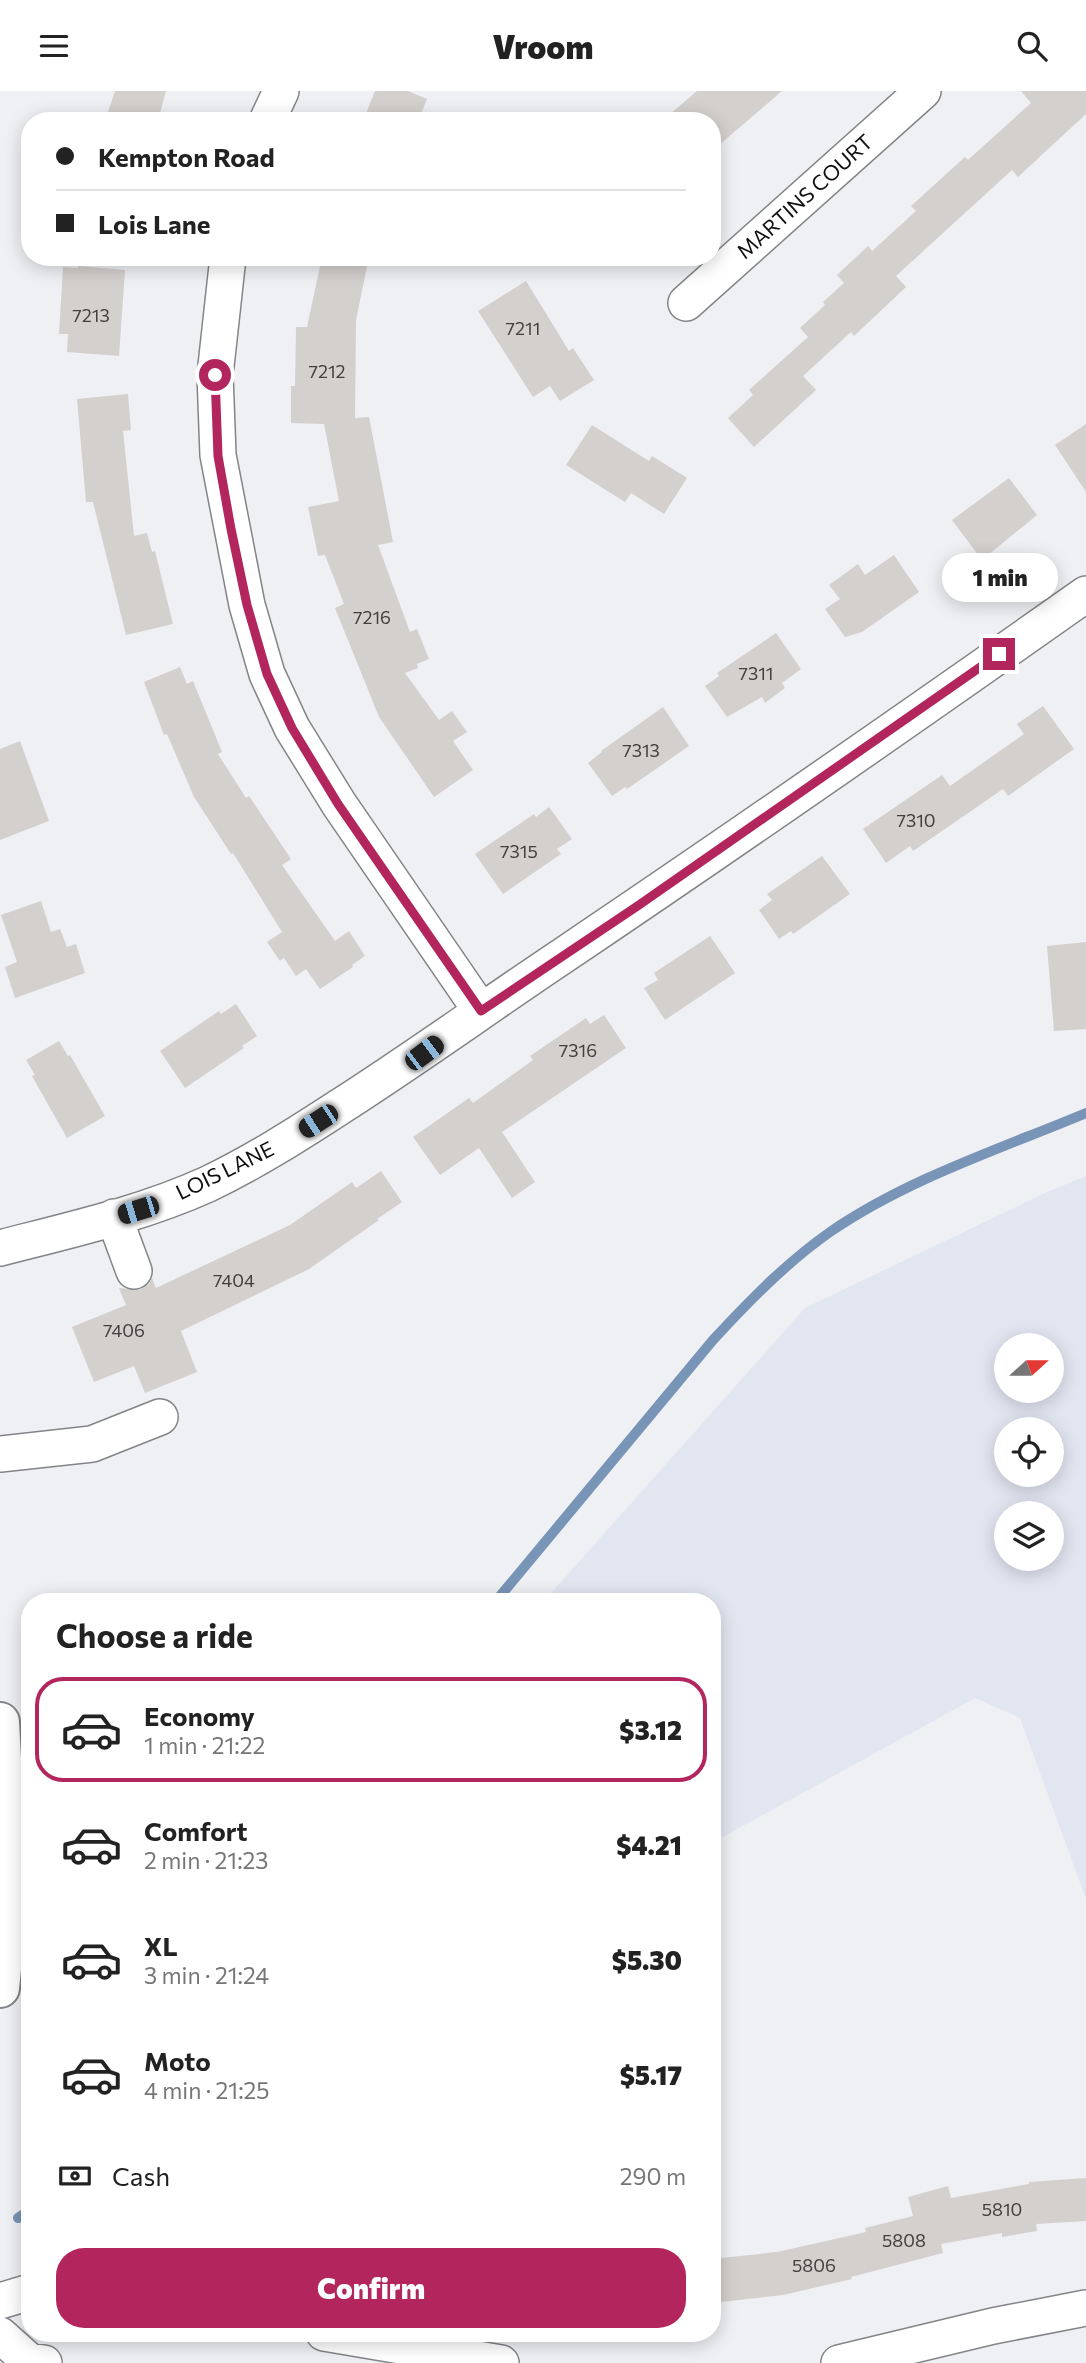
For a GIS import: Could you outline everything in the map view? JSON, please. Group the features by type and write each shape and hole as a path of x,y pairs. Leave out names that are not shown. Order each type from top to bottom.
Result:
{"main road":[{"path":"0,1721 7,1854 6,1929 0,1981"}],"street":[{"path":"271,112 281,91"},
{"name":"MARTINS COURT","path":"686,303 923,91"},
{"path":"227,266 215,375 218,456 247,605 267,674 292,728 338,804 481,1011"},
{"name":"LOIS LANE","path":"0,1248 180,1196 261,1155 424,1053 1086,594"},
{"path":"114,1217 134,1271"},
{"path":"0,1454 92,1444 160,1416"},
{"path":"0,2301 21,2295"},
{"path":"839,2363 993,2326 1086,2308"},
{"path":"0,2335 29,2361 44,2363"},
{"path":"378,2342 501,2363"}],"shaded area":[{"path":"1086,1176 1086,1899 1020,1718 975,1698 721,1838 721,1593 551,1593 805,1308"}],"building":[{"path":"115,91 166,91 160,112 108,112"},
{"path":"375,91 408,91 427,99 422,112 367,112"},
{"path":"697,91 782,91 721,143 721,112 672,112"},
{"path":"1021,91 1086,91 1086,114 1018,177 1012,170 896,276 906,287 854,336 851,332 803,376 816,390 754,447 728,418 753,395 749,390 808,337 800,328 844,283 837,275 868,246 872,251 916,211 911,206 965,157 968,160 1031,103"},
{"path":"320,266 367,266 356,320 355,418 369,417 393,542 378,545 410,632 417,629 429,659 417,664 418,668 405,673 439,720 452,711 467,732 453,741 473,770 434,797 379,717 335,608 344,604 325,555 318,556 308,507 339,501 324,424 291,423 296,327 307,327"},
{"path":"63,267 125,270 119,356 67,352 68,334 59,334"},
{"path":"526,281 569,351 573,348 594,380 560,401 550,386 533,397 478,311"},
{"path":"128,394 131,430 123,431 134,536 147,533 152,552 155,551 173,624 126,635 93,502 86,502 77,399"},
{"path":"1086,424 1086,492 1055,445"},
{"path":"592,425 649,461 652,456 687,478 664,514 631,493 625,502 566,465"},
{"path":"1009,478 1037,515 982,560 952,520"},
{"path":"894,555 919,592 862,632 845,637 825,609 840,599 829,585 858,564 865,575"},
{"path":"776,633 801,669 782,683 785,688 765,703 762,697 727,717 705,686 719,676 717,673"},
{"path":"180,667 187,684 193,681 222,752 218,754 246,798 249,796 291,859 282,865 335,941 349,931 365,956 320,989 306,969 296,976 284,958 280,961 267,942 282,932 194,797 167,734 164,735 144,682"},
{"path":"1043,706 1074,749 1008,796 1003,789 913,851 910,846 886,863 863,829 942,775 950,786 1024,734 1017,724"},
{"path":"663,707 689,746 627,789 625,787 612,796 588,763"},
{"path":"20,741 49,821 0,840 0,749"},
{"path":"549,807 572,839 557,849 561,854 503,894 475,854 534,814 536,817"},
{"path":"822,856 850,894 793,934 791,931 779,939 759,910 772,900 767,894"},
{"path":"41,901 51,932 60,929 67,947 76,944 85,973 15,998 5,967 17,962 1,915"},
{"path":"710,936 735,973 665,1020 644,988 658,980 654,973"},
{"path":"1086,942 1086,1029 1054,1031 1047,946"},
{"path":"236,1004 257,1036 242,1046 244,1048 185,1088 160,1051 219,1011 221,1014"},
{"path":"604,1015 626,1048 502,1132 535,1182 512,1198 479,1148 440,1175 413,1137 469,1098 473,1103 533,1060 530,1056 586,1018 590,1024"},
{"path":"59,1041 105,1116 67,1138 32,1076 35,1075 26,1060"},
{"path":"381,1171 402,1202 309,1269 181,1331 197,1372 145,1393 134,1366 94,1382 72,1327 126,1305 119,1288 140,1290 149,1284 152,1278 156,1288 290,1225 352,1182 356,1188"},
{"path":"1086,2178 1086,2221 1036,2224 1037,2231 1002,2237 1002,2233 941,2244 943,2253 851,2277 852,2279 783,2295 721,2302 721,2258 777,2252 866,2232 865,2228 913,2216 908,2197 948,2186 951,2198 1029,2182"}],"waterway":[{"path":"503,1593 713,1340 798,1256 830,1232 890,1196 955,1166 1086,1113"}],"route":[{"path":"215,375 218,456 247,605 267,674 292,728 338,804 481,1011 639,905 999,654"}]}
